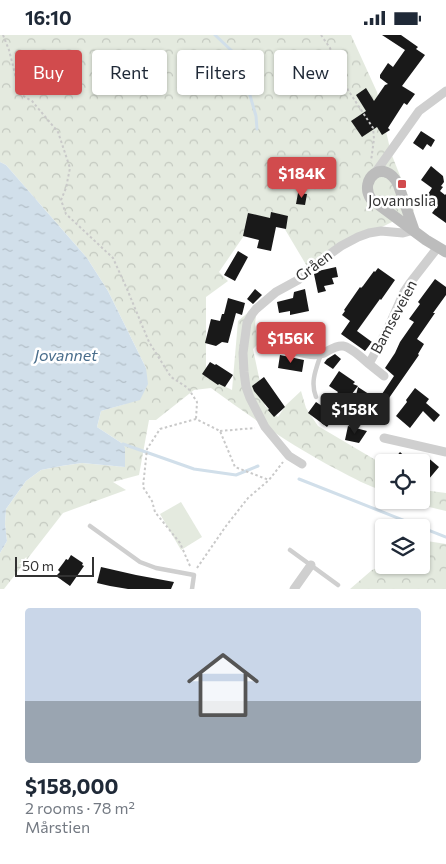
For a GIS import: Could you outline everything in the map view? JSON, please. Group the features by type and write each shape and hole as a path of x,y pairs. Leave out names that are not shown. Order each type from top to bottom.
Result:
{"street":[{"path":"442,250 371,199 366,187 369,180 419,111 446,91"},
{"path":"375,173 385,171 394,177 414,230"},
{"name":"Gråen","path":"302,465 288,456 265,427 246,387 244,343 247,323 256,309 276,292 298,280 308,270 341,246 369,233 381,231 403,233 414,230"},
{"name":"Bamseveien","path":"369,364 410,283 442,250"},
{"name":"Bamseveien","path":"321,354 343,346 357,354 384,376"},
{"path":"289,348 303,353 321,354"},
{"path":"384,438 446,452"},
{"path":"294,589 311,565"}],"lane":[{"path":"316,397 313,379 321,354"},
{"path":"90,526 140,562 156,568 194,575 192,589"},
{"path":"290,550 338,585"}],"path":[{"path":"3,35 9,50 20,94 32,101 58,132 70,168 66,188 61,200 66,214 113,258 128,289 149,342 171,377 188,388 197,402 196,419"},
{"path":"321,35 330,48 348,90 373,128 374,139 371,163 375,173"},
{"path":"194,575 180,543 155,512 152,501 143,487 147,449 160,429 196,419 220,431 265,427"},
{"path":"220,431 235,467 269,480"},
{"path":"194,575 226,525 248,498 269,480 288,456"}],"green space":[{"path":"0,35 351,35 377,92 391,153 414,211 362,237 308,268 283,226 254,221 219,272 228,281 206,297 206,377 232,390 238,321 257,305 255,325 258,344 253,349 265,406 278,417 286,405 301,391 306,408 318,426 375,460 375,488 321,461 288,441 211,388 194,390 156,420 149,420 139,475 113,482 126,490 63,513 4,589 0,589 0,553 7,541 6,509 26,481 41,470 82,463 125,467 123,444 97,427 101,411 125,404 146,368 108,291 87,258 6,165 0,162"},
{"path":"430,491 446,493 446,511 430,507"},
{"path":"181,502 202,537 181,550 160,514"},
{"path":"430,541 446,544 446,589 350,589 375,569 375,574 430,574"}],"water":[{"name":"Jovannet","path":"0,162 6,165 87,258 108,291 146,368 148,384 140,400 101,411 97,427 123,444 125,448 125,467 82,463 41,470 26,481 6,509 7,541 0,553"}],"building":[{"path":"382,35 401,35 418,47 416,49 425,55 402,86 415,94 407,105 404,103 388,128 390,130 382,135 377,127 362,137 351,121 366,111 356,95 366,88 374,101 385,85 388,84 380,78 380,75 388,63 393,67 405,50"},
{"path":"421,131 435,140 431,147 427,144 423,150 413,143"},
{"path":"431,166 443,176 444,182 441,186 443,187 440,191 446,194 446,223 432,213 438,205 426,197 432,188 421,180"},
{"path":"298,193 307,194 305,205 296,204"},
{"path":"271,212 288,216 286,229 276,227 271,251 257,248 259,240 243,236 248,213 270,218"},
{"path":"238,251 248,257 235,281 224,275"},
{"path":"336,267 338,277 332,278 334,284 324,286 326,291 318,293 314,274 318,271"},
{"path":"378,268 395,280 357,331 372,342 365,351 341,334 350,321 342,315 360,287"},
{"path":"435,279 446,287 446,295 417,339 424,344 419,355 373,421 353,407 358,387 378,400 394,376 385,368 414,322 409,319 420,304 418,302"},
{"path":"255,289 262,295 253,304 247,299"},
{"path":"305,289 309,311 290,315 290,311 279,313 277,302 293,298 294,292"},
{"path":"228,298 245,303 242,315 236,313 228,343 222,342 216,346 205,343 211,319 220,321"},
{"path":"335,354 341,359 333,369 324,363"},
{"path":"280,355 304,360 302,372 278,368"},
{"path":"210,362 233,375 225,387 218,385 202,374"},
{"path":"339,371 355,382 353,384 358,386 327,427 308,413 316,402 325,408 338,392 329,386"},
{"path":"264,377 285,407 274,417 252,386"},
{"path":"415,388 429,399 426,403 440,415 434,422 423,411 410,428 396,416"},
{"path":"348,426 367,431 359,443 345,440"},
{"path":"430,459 439,467 430,478"},
{"path":"71,555 83,563 82,565 84,566 70,586 56,576 60,572 58,570"},
{"path":"101,567 174,582 171,589 128,589 110,586 97,583"}],"waterway":[{"path":"215,35 232,51 244,69 244,82 256,116 257,129"},
{"path":"123,444 194,469 236,475 258,466"},
{"path":"299,479 446,537"}],"place":[{"name":"Jovannslia","path":"402,184"}]}
